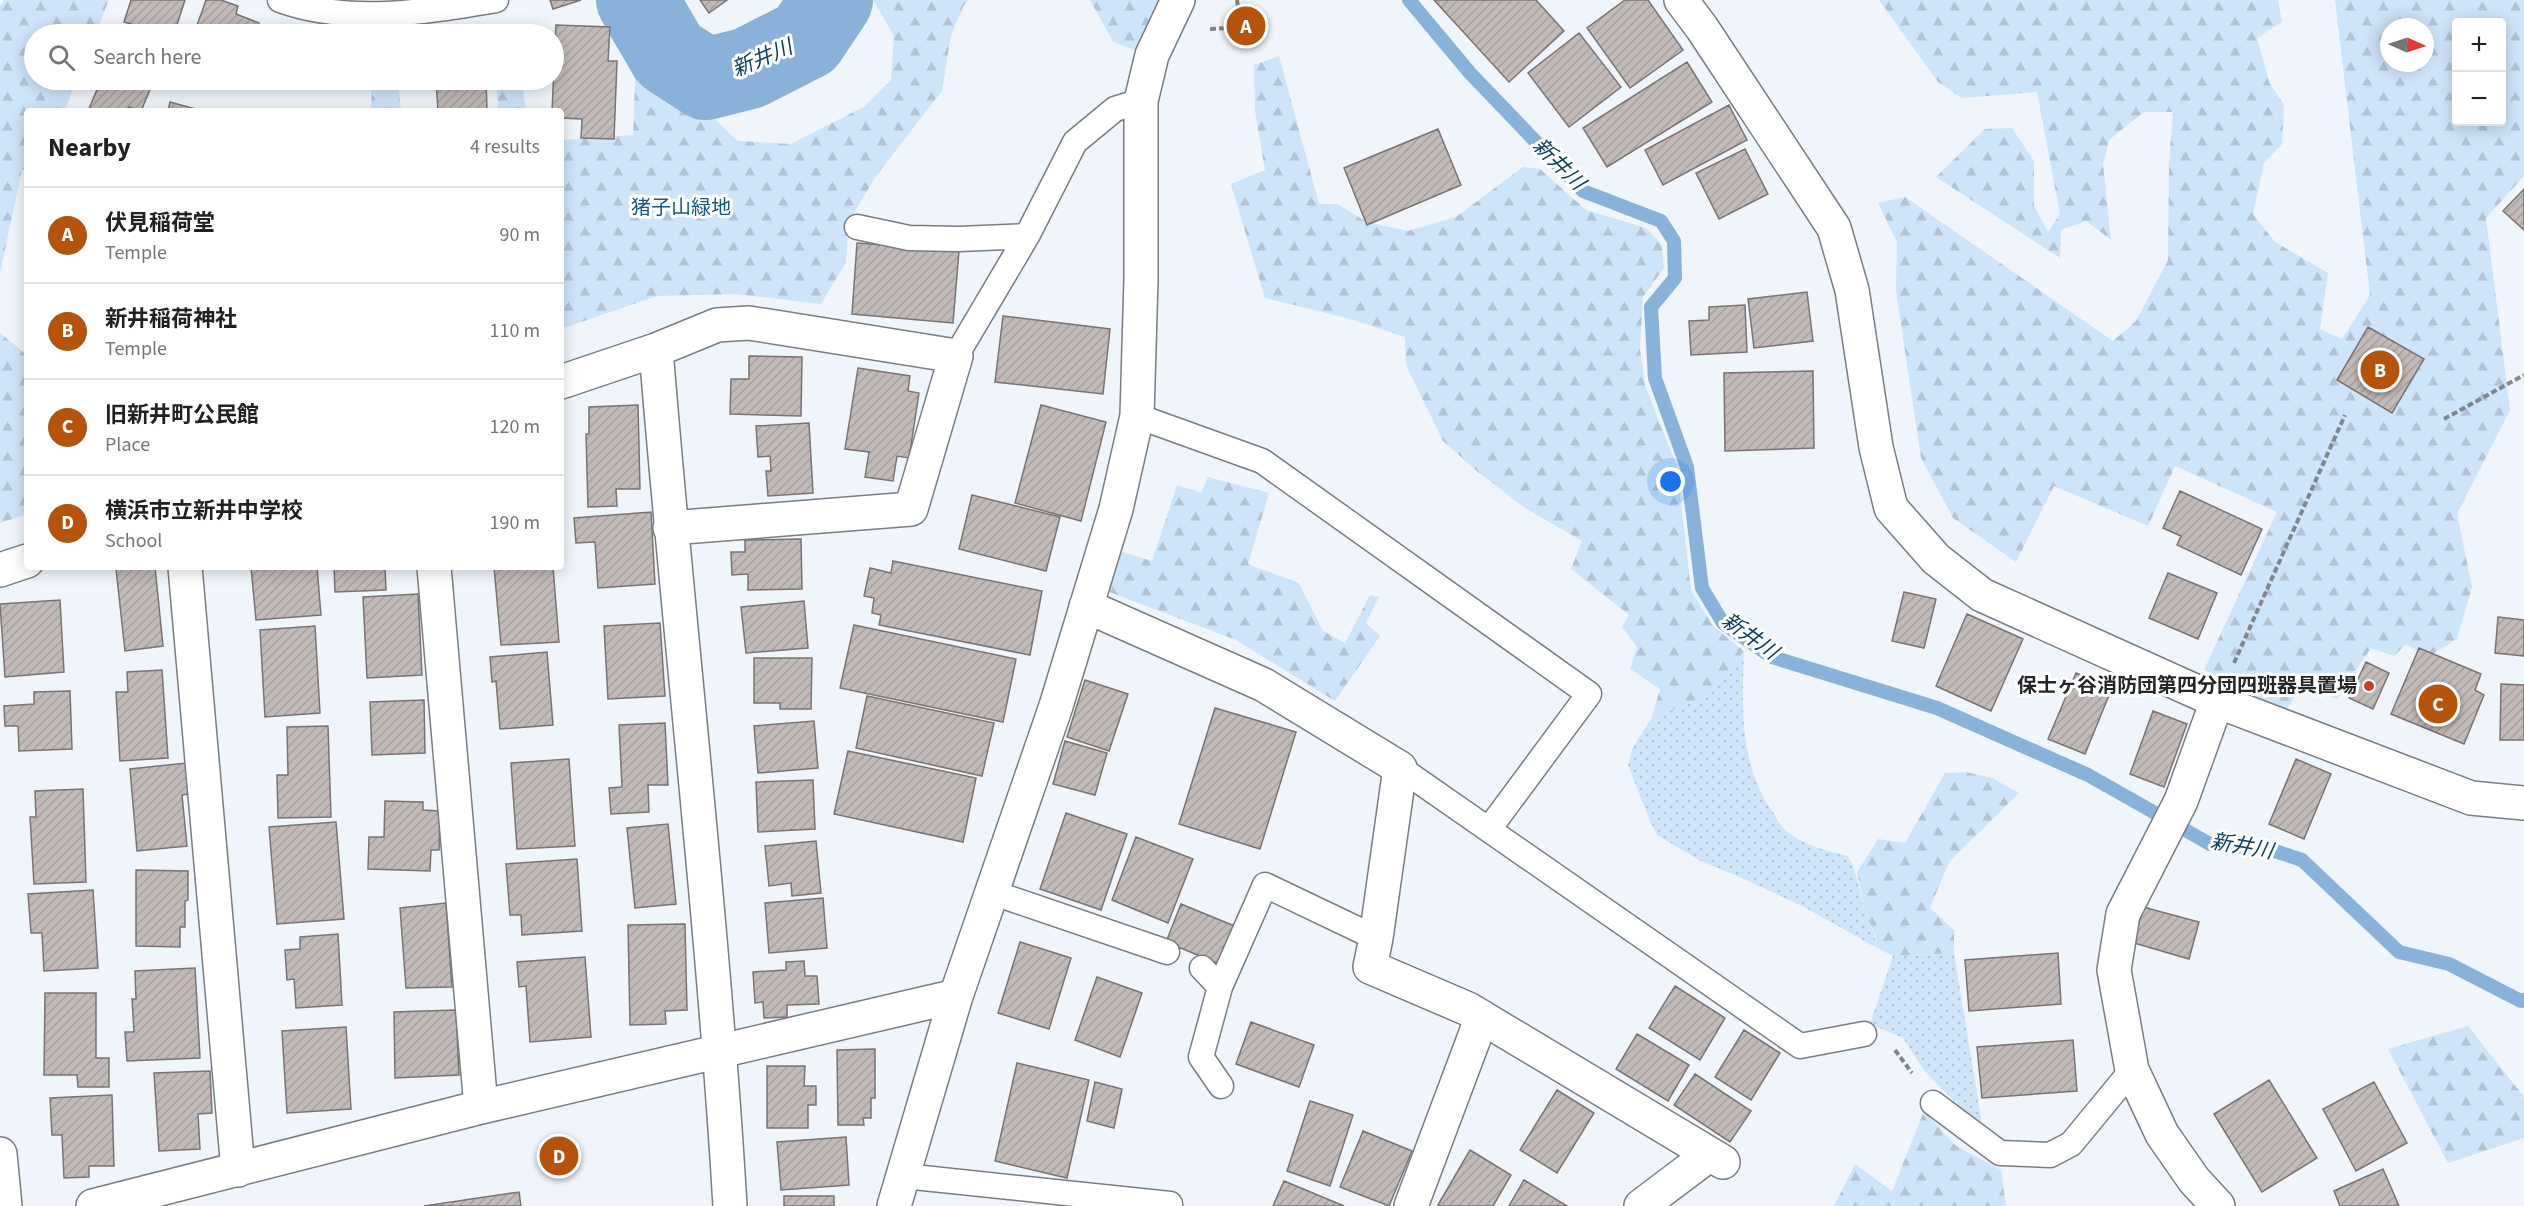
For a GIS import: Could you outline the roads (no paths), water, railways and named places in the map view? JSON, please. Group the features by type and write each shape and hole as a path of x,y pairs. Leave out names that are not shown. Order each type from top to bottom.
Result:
{"street":[{"path":"896,1197 956,996 1056,706 1116,509 1137,416 1141,279 1141,101 1152,55 1178,0"},
{"path":"1681,0 1702,28 1834,228 1852,290 1876,447 1891,508 1936,558 1982,595 2217,700 2471,798 2524,803"},
{"path":"564,381 656,350 717,325 749,323 956,356 911,509 670,528"},
{"path":"656,350 670,528 720,1050 730,1206"},
{"path":"0,570 24,562"},
{"path":"185,570 238,1170"},
{"path":"434,570 481,1107"},
{"path":"1086,606 1264,685 1400,768 1370,967 1468,1009 1716,1158 1641,1206"},
{"path":"2217,700 2181,801 2122,914 2114,970 2132,1070 2162,1134 2194,1180 2218,1206"},
{"path":"93,1206 481,1107 956,996"},
{"path":"1411,1206 1482,1017"},
{"path":"0,1154 5,1206"}],"lane":[{"path":"280,0 301,8 358,16 445,9 496,0"},
{"path":"956,356 1027,236 1075,142 1114,109 1141,101"},
{"path":"857,227 909,238 1027,236"},
{"path":"1137,416 1262,461 1589,694 1489,830"},
{"path":"1400,768 1800,1046 1864,1034"},
{"path":"1221,1086 1201,1057 1220,987 1265,885 1376,938"},
{"path":"992,892 1167,952"},
{"path":"1202,968 1220,987"},
{"path":"1934,1103 2000,1153 2050,1155 2071,1144 2132,1070"},
{"path":"896,1197 1170,1204"}],"waterway":[{"name":"新井川","path":"637,0 669,55 706,79 749,68 806,39 832,0"},
{"name":"新井川","path":"1409,0 1470,73 1583,191 1661,221 1674,241 1675,278 1651,307 1655,378 1687,467 1702,588 1723,623 1772,657 1937,708 2088,775 2210,844 2269,849 2302,860 2399,952 2449,964 2521,1001 2524,1000"}],"place":[{"name":"伏見稲荷堂","path":"1246,26"},
{"name":"新井稲荷神社","path":"2380,370"},
{"name":"保士ヶ谷消防団第四分団四班器具置場","path":"2369,686"},
{"name":"旧新井町公民館","path":"2438,704"},
{"name":"横浜市立新井中学校","path":"559,1156"}],"park label":[{"name":"猪子山緑地","path":"681,208"}]}
